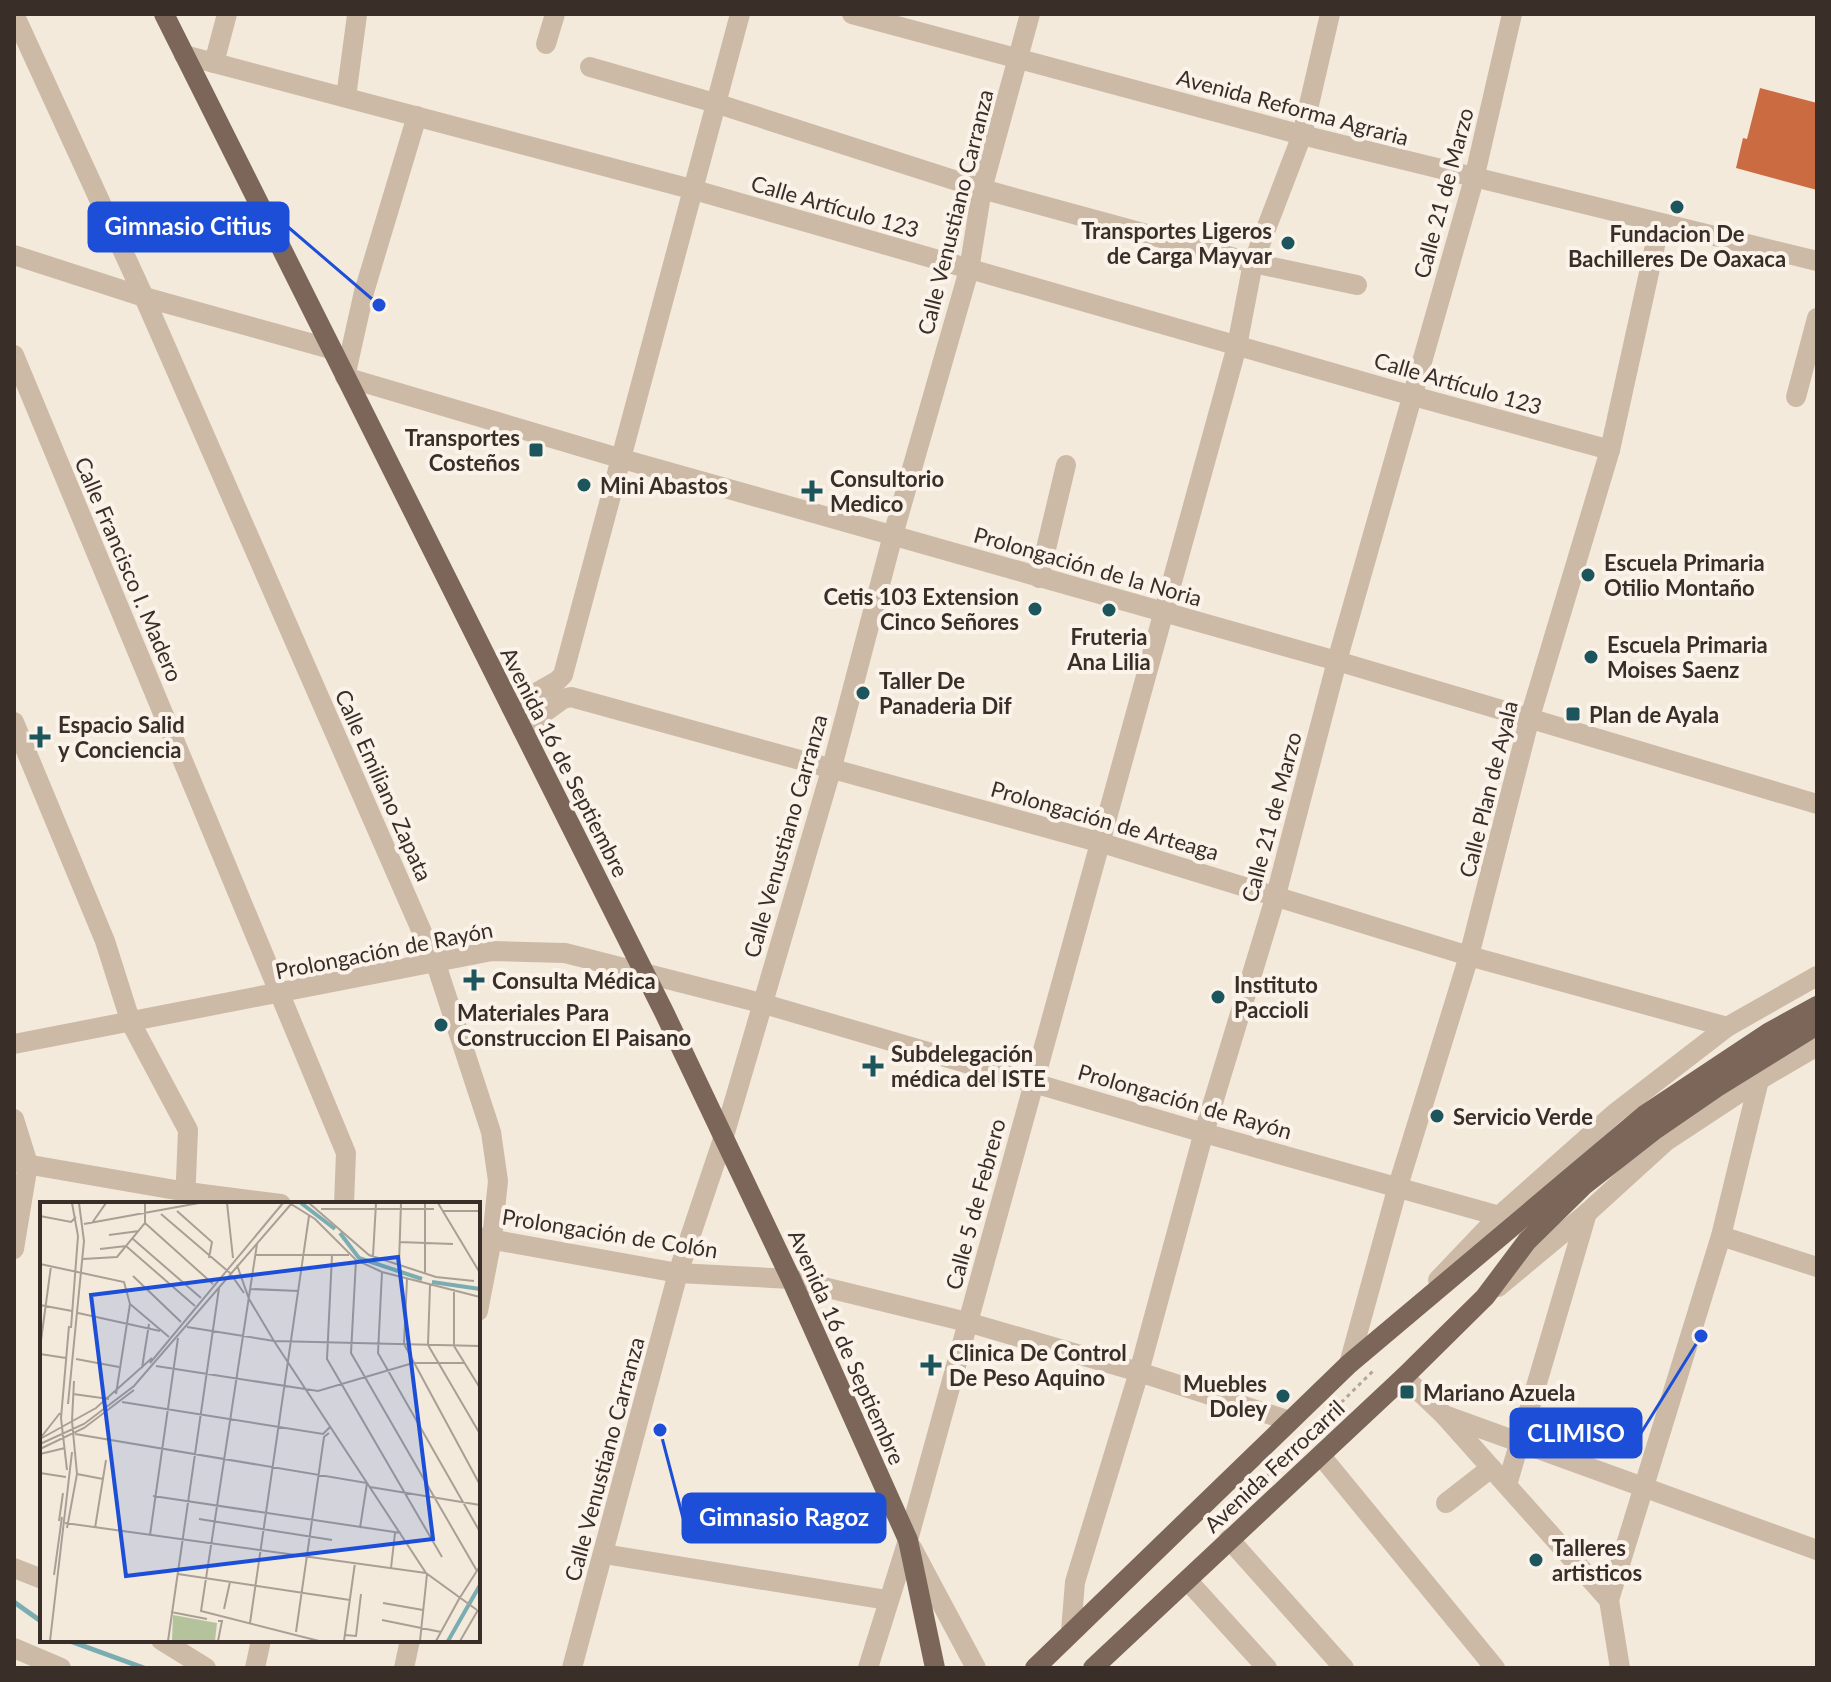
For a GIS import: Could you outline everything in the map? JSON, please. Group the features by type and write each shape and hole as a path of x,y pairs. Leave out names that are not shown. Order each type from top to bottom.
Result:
{"main road":[{"name":"Avenida 16 de Septiembre","path":"164,14 644,972 791,1279 908,1540 935,1668"},
{"path":"1650,1123 1768,1033 1817,1006"},
{"path":"1650,1123 1717,1087 1817,1025"},
{"name":"Avenida Ferrocarril","path":"1105,1664 1229,1539 1322,1457 1485,1297 1527,1241 1650,1123"},
{"name":"Avenida Ferrocarril","path":"1035,1668 1349,1364 1403,1316 1437,1292 1526,1214 1650,1123"}],"street":[{"name":"Calle Emiliano Zapata","path":"14,14 144,297 436,964 491,1132 498,1181 485,1238 480,1290"},
{"path":"214,63 227,14"},
{"path":"546,44 555,14"},
{"path":"511,707 563,675 740,14"},
{"name":"Avenida Reforma Agraria","path":"852,14 1302,135 1817,261"},
{"name":"Calle Venustiano Carranza","path":"572,1668 678,1273 724,1136 832,767 893,535 969,270 982,189 1030,14"},
{"name":"Calle 5 de Febrero","path":"868,1668 908,1540 1102,843 1237,346 1253,263 1302,135 1330,14"},
{"name":"Calle 21 de Marzo","path":"1071,1631 1075,1582 1139,1372 1204,1133 1276,895 1337,661 1474,179 1512,14"},
{"path":"346,97 357,15"},
{"name":"Calle Artículo 123","path":"184,55 691,189 1610,450"},
{"path":"590,67 715,103 982,189 1253,263 1357,285"},
{"path":"345,377 364,292 417,116"},
{"name":"Calle Plan de Ayala","path":"1349,1364 1398,1186 1469,956 1530,717 1610,450 1660,223"},
{"path":"14,255 144,297 331,349"},
{"path":"1796,397 1817,318"},
{"name":"Calle Francisco I. Madero","path":"14,355 346,1153 344,1202"},
{"name":"Prolongación de la Noria","path":"345,377 619,458 1337,661 1817,804"},
{"path":"1039,578 1066,465"},
{"name":"Prolongación de Arteaga","path":"522,729 563,699 571,697 1102,843 1469,956 1727,1027"},
{"path":"14,722 105,941 131,1023 188,1130 186,1198"},
{"name":"Prolongación de Rayón","path":"14,1044 492,951 565,953 761,1003 1499,1216"},
{"name":"Avenida Ferrocarril","path":"1403,1316 1499,1216 1614,1114 1727,1027 1817,976"},
{"name":"Avenida Ferrocarril","path":"1485,1297 1587,1213 1665,1142 1759,1080 1808,1060 1817,1046"},
{"path":"1620,1668 1609,1600 1721,1236 1759,1080"},
{"path":"14,1119 21,1163 14,1249"},
{"path":"21,1163 186,1198 249,1202"},
{"path":"1507,1485 1587,1213"},
{"path":"1721,1236 1817,1267"},
{"name":"Prolongación de Colón","path":"485,1238 678,1273 791,1279 967,1322 1139,1372 1290,1421"},
{"path":"1404,1377 1444,1415 1609,1600"},
{"path":"1444,1415 1817,1550"},
{"path":"1322,1457 1495,1668"},
{"path":"1446,1503 1491,1468"},
{"path":"1229,1539 1344,1668"},
{"name":"Avenida 16 de Septiembre","path":"908,1540 976,1668"},
{"path":"604,1554 887,1600"},
{"path":"14,1568 40,1578"},
{"path":"1188,1581 1267,1668"},
{"path":"164,1642 206,1668"},
{"path":"255,1668 261,1642"},
{"path":"404,1668 410,1642"},
{"path":"14,1648 61,1668"}],"path":[{"path":"1251,1493 1380,1364"}],"building":[{"path":"1760,88 1817,103 1817,190 1736,168"}],"waterway":[{"path":"14,1602 40,1621"},
{"path":"72,1642 144,1668"}],"place":[{"name":"Fundacion De Bachilleres De Oaxaca","path":"1677,207"},
{"name":"Transportes Ligeros de Carga Mayvar","path":"1288,243"},
{"name":"Gimnasio Citius","path":"379,305"},
{"name":"Transportes Costeños","path":"536,450"},
{"name":"Mini Abastos","path":"584,485"},
{"name":"Consultorio Medico","path":"812,491"},
{"name":"Escuela Primaria Otilio Montaño","path":"1588,575"},
{"name":"Cetis 103 Extension Cinco Señores","path":"1035,609"},
{"name":"Fruteria Ana Lilia","path":"1109,610"},
{"name":"Escuela Primaria Moises Saenz","path":"1591,657"},
{"name":"Taller De Panaderia Dif","path":"863,693"},
{"name":"Plan de Ayala","path":"1573,714"},
{"name":"Espacio Salid y Conciencia","path":"40,737"},
{"name":"Consulta Médica","path":"474,980"},
{"name":"Instituto Paccioli","path":"1218,997"},
{"name":"Materiales Para Construccion El Paisano","path":"441,1025"},
{"name":"Subdelegación médica del ISTE","path":"873,1066"},
{"name":"Servicio Verde","path":"1437,1116"},
{"name":"CLIMISO","path":"1701,1336"},
{"name":"Clinica De Control De Peso Aquino","path":"931,1365"},
{"name":"Mariano Azuela","path":"1407,1392"},
{"name":"Muebles Doley","path":"1283,1396"},
{"name":"Gimnasio Ragoz","path":"660,1430"},
{"name":"Talleres artisticos","path":"1536,1560"}]}
